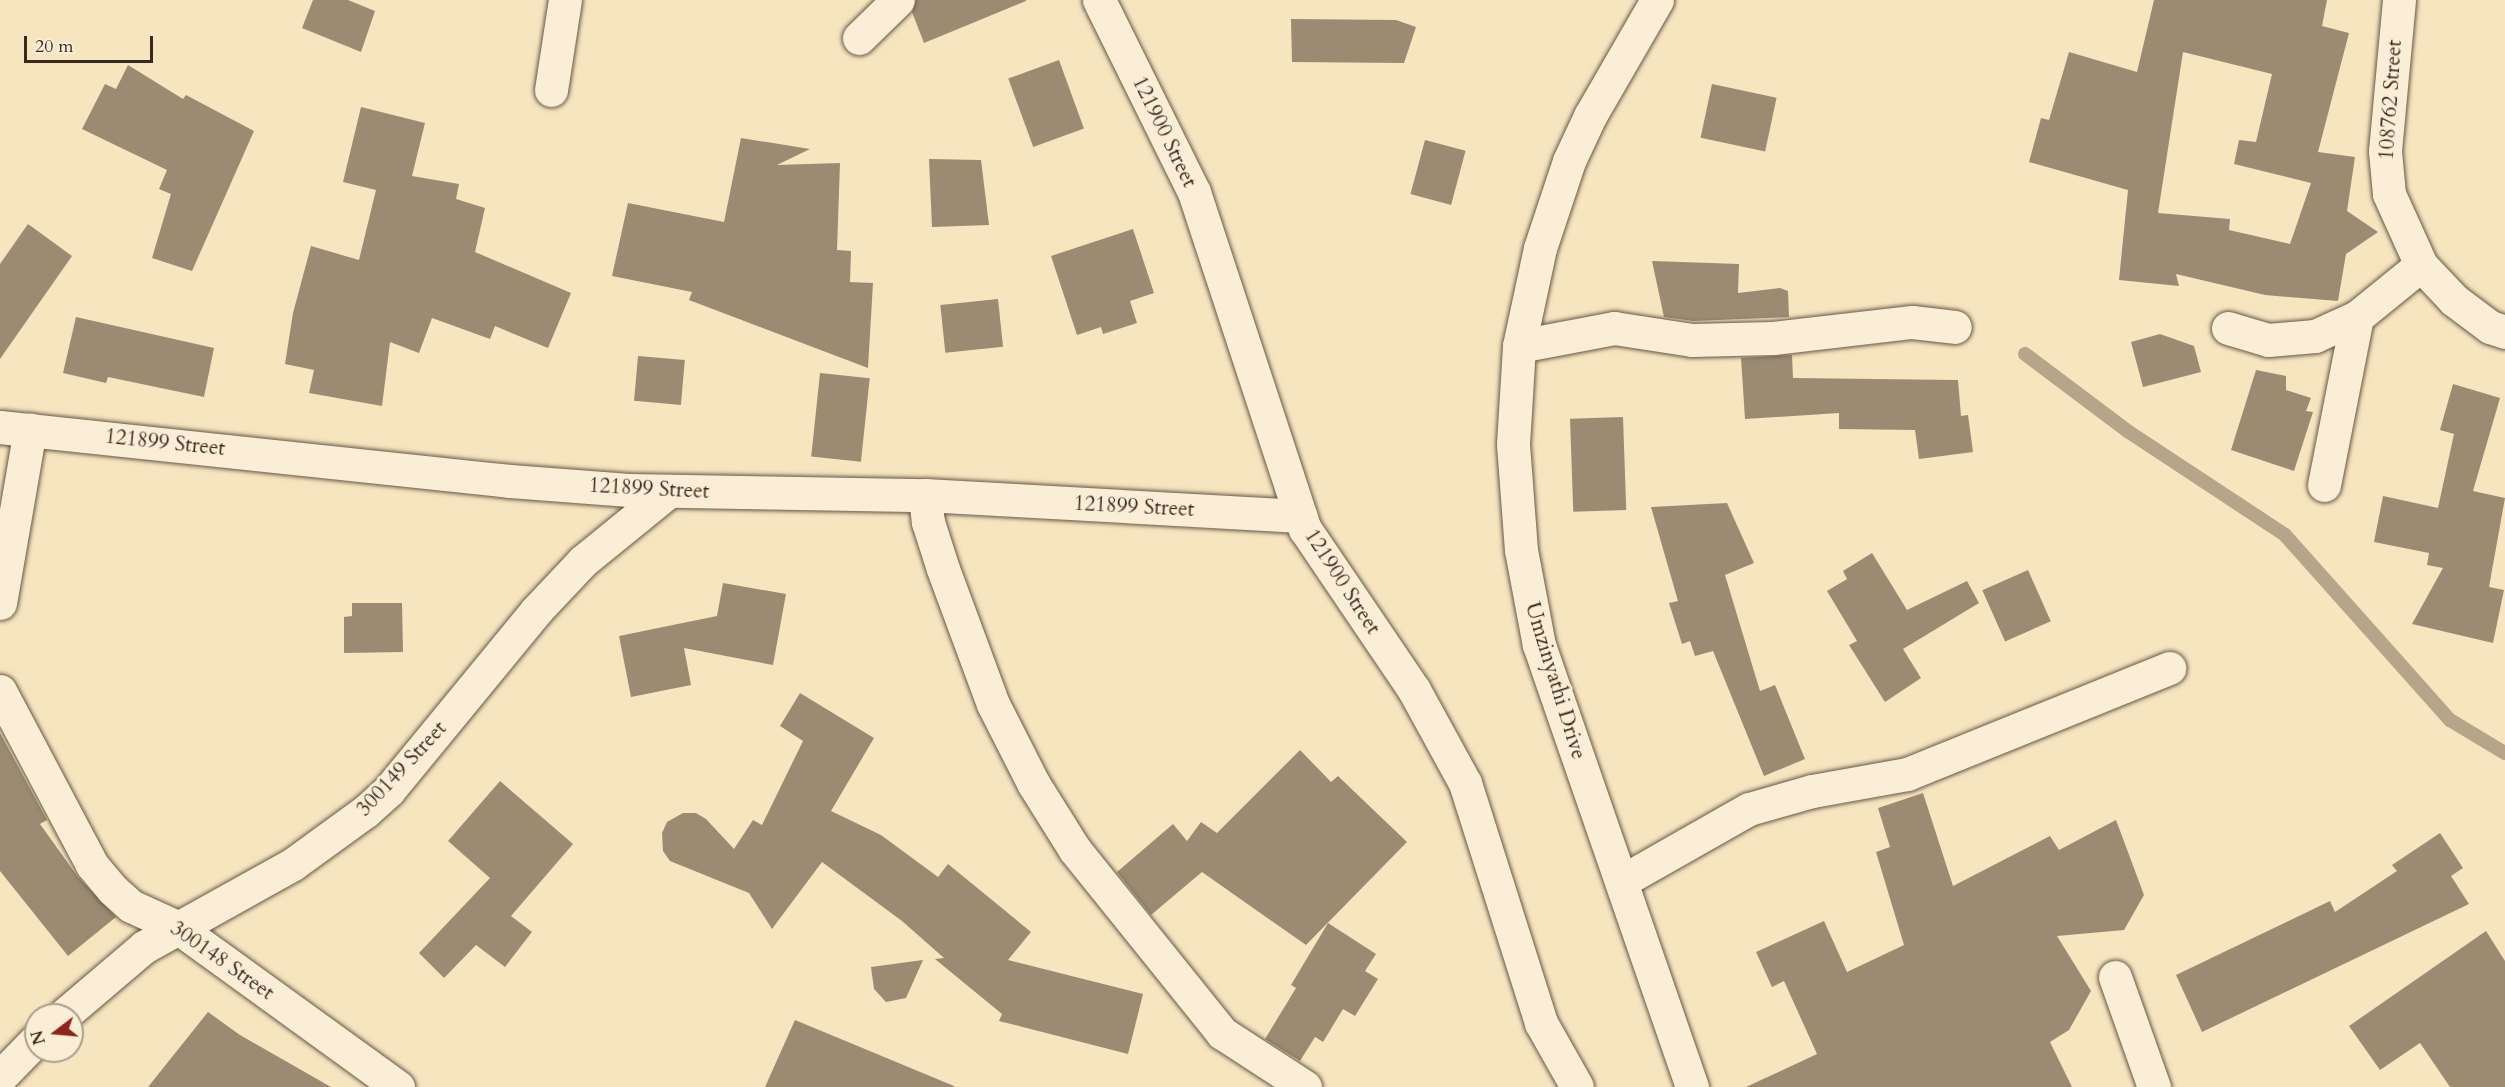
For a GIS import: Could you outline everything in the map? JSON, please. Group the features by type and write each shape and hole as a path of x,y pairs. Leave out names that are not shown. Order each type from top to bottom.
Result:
{"street":[{"path":"551,90 565,0"},
{"path":"859,38 898,0"},
{"name":"Umzinyathi Drive","path":"1657,0 1610,74 1569,161 1540,248 1519,346 1513,444 1515,498 1528,593 1556,702 1622,881 1692,1087"},
{"name":"108762 Street","path":"2399,0 2385,162 2389,194 2421,264 2454,300 2490,327 2505,332"},
{"name":"121900 Street","path":"1113,10 1194,192 1300,516 1315,548 1414,690 1461,774 1541,1023 1577,1087"},
{"path":"2228,328 2268,340 2315,336 2357,317 2421,264"},
{"path":"2324,485 2357,317"},
{"path":"1519,346 1614,328 1692,340 1773,338 1912,322 1955,327"},
{"path":"0,603 15,428"},
{"name":"121899 Street","path":"15,428 510,481 668,492 925,495 1300,516"},
{"name":"300149 Street","path":"78,1003 144,947 293,864 366,811 389,790 535,612 584,561 668,492"},
{"path":"925,495 943,569 989,694 1033,783 1075,850 1222,1033 1305,1087"},
{"path":"1622,881 1749,809 1812,791 1907,774 2169,668"},
{"name":"300148 Street","path":"0,691 92,865 131,906 177,927 398,1087"},
{"path":"2115,977 2154,1087"},
{"path":"0,1077 24,1052"}],"building":[{"path":"313,0 348,0 375,11 361,52 302,28"},
{"path":"916,0 1026,1 924,43 912,12"},
{"path":"2154,0 2327,0 2322,26 2349,33 2318,152 2355,157 2347,211 2378,232 2346,254 2338,301 2265,295 2176,274 2179,286 2119,280 2128,190 2029,162 2041,118 2049,120 2069,52 2137,72","holes":["2183,52 2272,74 2256,142 2239,140 2234,164 2311,183 2290,244 2229,230 2230,219 2158,213"]},
{"path":"1291,19 1396,20 1416,27 1404,63 1292,62"},
{"path":"1059,60 1084,129 1033,147 1008,78"},
{"path":"128,65 183,99 186,95 254,131 192,271 152,258 171,194 159,189 167,170 82,129 105,84 116,89"},
{"path":"1712,84 1777,98 1765,152 1701,138"},
{"path":"361,107 425,123 412,176 459,184 456,199 485,208 475,252 571,293 548,348 495,326 490,339 432,318 419,353 390,342 382,406 309,393 314,370 285,364 293,313 311,246 359,260 376,190 343,182"},
{"path":"741,138 810,149 777,165 840,163 837,250 851,251 850,282 873,283 868,368 689,300 692,292 612,276 628,203 724,222"},
{"path":"1425,140 1466,151 1451,205 1411,194"},
{"path":"929,159 981,160 989,225 932,227"},
{"path":"28,224 72,256 0,359 0,264"},
{"path":"1133,229 1154,293 1130,301 1137,323 1103,334 1101,327 1077,335 1051,256"},
{"path":"1652,261 1739,264 1738,293 1780,288 1788,291 1789,317 1693,321 1664,317"},
{"path":"998,299 1003,347 945,353 940,305"},
{"path":"76,317 214,348 204,397 108,377 106,383 63,373"},
{"path":"2160,334 2194,346 2201,372 2143,387 2131,342"},
{"path":"1792,355 1793,378 1958,380 1961,416 1968,415 1973,452 1919,459 1915,430 1839,429 1839,413 1745,419 1741,358"},
{"path":"638,356 685,360 681,405 634,401"},
{"path":"2256,370 2286,376 2286,390 2311,398 2306,411 2313,412 2294,471 2231,450"},
{"path":"820,373 870,378 861,462 811,457"},
{"path":"2453,384 2500,398 2473,491 2505,498 2489,587 2504,590 2493,643 2412,624 2443,568 2427,565 2429,553 2374,542 2383,496 2438,508 2454,434 2440,430"},
{"path":"1623,417 1626,510 1573,512 1570,419"},
{"path":"1727,503 1754,563 1725,575 1760,691 1775,685 1805,759 1764,776 1713,651 1695,656 1690,641 1682,644 1669,603 1678,601 1651,507"},
{"path":"1872,553 1907,610 1967,581 1979,603 1903,649 1921,678 1885,702 1849,645 1857,641 1827,591 1847,579 1843,571"},
{"path":"2028,570 2051,621 2005,641 1982,590"},
{"path":"723,583 786,594 773,665 684,648 691,685 631,697 619,636 717,616"},
{"path":"352,603 402,603 403,652 344,653 344,617 352,616"},
{"path":"800,693 874,738 831,811 881,835 938,877 948,864 1031,932 1008,960 1143,994 1128,1054 999,1021 1002,1014 935,959 944,958 902,921 822,862 772,929 749,893 670,861 663,851 662,833 667,822 683,813 696,813 706,819 734,849 753,820 762,825 803,741 780,726"},
{"path":"0,733 47,820 40,824 78,877 116,917 68,956 0,871"},
{"path":"1300,750 1331,782 1338,776 1407,842 1306,945 1202,872 1151,915 1117,872 1173,824 1187,841 1201,822 1217,833"},
{"path":"500,781 573,844 511,916 532,932 505,967 476,945 444,978 419,953 490,878 448,841"},
{"path":"1923,793 1953,886 2050,836 2059,850 2116,820 2144,895 2124,930 2057,936 2091,991 2069,1030 2050,1042 2072,1087 1746,1087 1817,1054 1784,981 1772,987 1756,952 1824,921 1847,972 1904,945 1876,852 1890,847 1878,808"},
{"path":"2440,833 2463,868 2451,876 2469,904 2202,1032 2176,975 2330,901 2335,912 2397,871 2392,865"},
{"path":"1328,923 1376,954 1365,971 1378,979 1355,1016 1343,1009 1323,1042 1315,1037 1300,1061 1265,1039 1296,988 1291,985"},
{"path":"2486,931 2505,961 2505,1087 2450,1087 2420,1043 2380,1070 2349,1026"},
{"path":"923,960 906,998 886,1002 874,989 871,967"},
{"path":"208,1012 240,1035 331,1087 148,1087"},
{"path":"795,1020 954,1086 954,1087 765,1087"}],"waterway":[{"path":"2025,354 2129,432 2285,535 2450,720 2505,753"}]}
